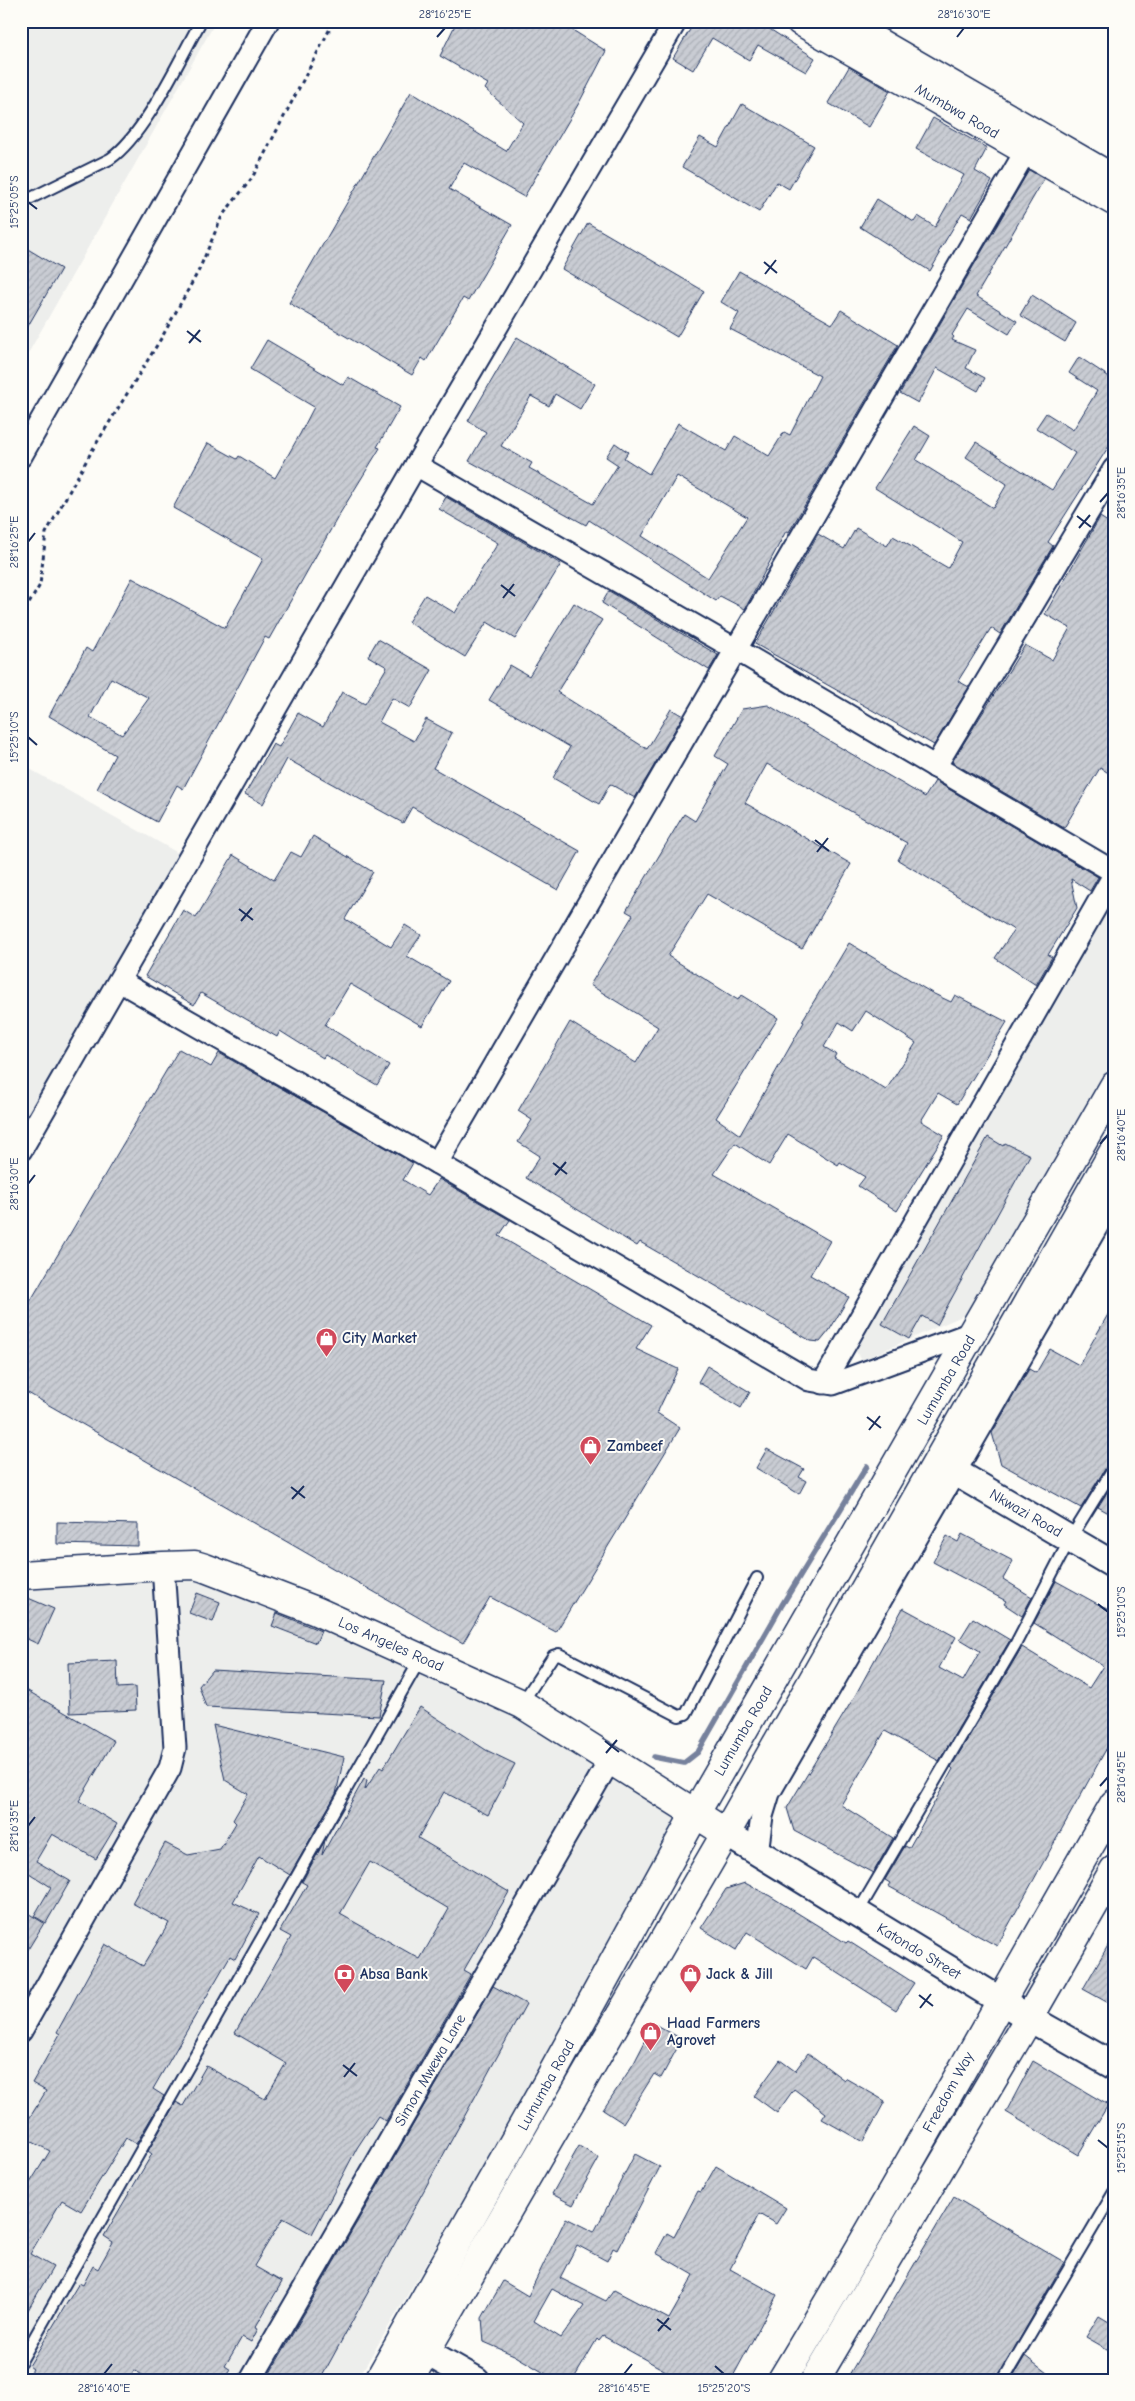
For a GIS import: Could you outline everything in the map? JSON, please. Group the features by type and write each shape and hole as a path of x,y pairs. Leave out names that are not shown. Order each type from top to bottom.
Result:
{"main road":[{"name":"Mumbwa Road","path":"800,21 1031,142"},
{"name":"Mumbwa Road","path":"841,21 1113,194"},
{"name":"Lumumba Road","path":"379,2380 551,2076 695,1814 1114,1086"},
{"name":"Lumumba Road","path":"409,2380 726,1833 946,1467 1114,1151"},
{"name":"Los Angeles Road","path":"21,1575 163,1566 206,1568 316,1611 522,1704 726,1833"},
{"name":"Freedom Way","path":"782,2380 855,2260 1000,2000 1114,1804"},
{"name":"Freedom Way","path":"815,2380 1030,2018 1114,1870"}],"street":[{"path":"21,456 268,21"},
{"path":"21,1150 416,465 676,21"},
{"path":"437,1163 1031,142"},
{"path":"416,465 737,650 1114,874 824,1383"},
{"path":"935,767 1114,469"},
{"path":"119,981 437,1163 809,1380 833,1384 974,1332"},
{"path":"757,1853 762,1816 769,1793 946,1467 1114,1197"},
{"name":"Nkwazi Road","path":"946,1467 1114,1565"},
{"path":"21,2031 170,1768 175,1748 163,1566"},
{"name":"Simon Mwewa Lane","path":"251,2380 610,1760"},
{"name":"Katondo Street","path":"726,1833 1000,2000 1114,2066"},
{"path":"425,2351 476,2380"}],"lane":[{"path":"21,203 110,159 124,150 145,120 202,21"},
{"path":"857,1913 1015,1645 1070,1538 1114,1468"},
{"path":"522,1704 552,1656 559,1654 679,1716 686,1714 757,1578"},
{"path":"21,2361 421,1657"},
{"path":"1003,2380 1114,2192"}],"path":[{"path":"21,616 40,585 46,532 93,449 162,337 199,270 222,216 252,178 334,21"}],"shaded area":[{"path":"21,21 216,21 21,366"},
{"path":"21,764 185,857 21,1134"},
{"path":"1114,888 1114,1059 969,1313 862,1360 850,1344"},
{"path":"200,1569 511,1699 692,1815 357,2380 21,2380 21,1577"}],"building":[{"path":"457,21 552,21 564,29 566,26 606,51 579,103 524,197 464,163 449,189 512,225 468,301 463,298 426,361 422,358 412,375 289,303 411,92 506,151 523,123 485,89 488,84 440,56"},
{"path":"695,21 772,21 768,28 815,58 806,72 758,45 749,60 712,38 693,70 673,58"},
{"path":"849,67 890,91 869,127 828,103"},
{"path":"742,104 814,146 789,189 777,182 759,212 682,167 700,137 718,147"},
{"path":"933,118 987,148 975,171 992,181 971,218 962,213 938,253 940,254 930,271 860,227 877,199 914,222 918,216 935,227 964,175 916,149"},
{"path":"1029,170 1044,179 976,296 1017,321 1009,334 968,309 952,335 954,337 952,340 975,350 966,368 985,378 978,391 937,368 918,403 900,393"},
{"path":"588,223 704,291 677,337 562,269"},
{"path":"21,245 61,269 21,338"},
{"path":"739,271 832,324 841,310 898,345 789,532 786,531 745,609 720,596 716,601 589,520 586,525 469,461 486,432 468,421 517,337 595,384 580,409 555,394 549,406 531,396 501,446 532,463 529,468 593,504 618,465 606,457 615,443 628,452 624,458 649,474 678,423 726,451 735,436 769,456 784,432 790,435 820,376 730,329 739,313 721,302","holes":["677,476 747,517 708,578 642,536"]},
{"path":"1032,295 1076,323 1065,342 1020,315"},
{"path":"267,340 343,385 348,377 400,407 377,447 380,448 339,515 269,639 265,637 183,789 177,785 157,822 97,789 115,755 49,716 86,648 92,652 132,578 225,628 263,559 173,508 208,443 237,459 239,456 275,478 314,407 250,369","holes":["111,678 149,698 122,735 90,717"]},
{"path":"1079,357 1114,380 1114,438 1048,542 1053,546 1000,634 991,628 958,681 969,687 934,745 755,644 818,534 844,549 856,528 887,546 893,536 948,568 962,542 875,488 914,426 930,436 916,460 993,508 1007,484 966,457 976,442 1052,490 1075,453 1036,428 1046,413 1073,430 1097,391 1069,373"},
{"path":"446,497 561,564 515,639 487,622 465,657 408,622 425,595 455,613 498,543 439,509"},
{"path":"1100,517 1114,526 1114,776 1100,768 1064,828 952,762 1025,645 1052,660 1070,628 1045,614"},
{"path":"609,591 718,655 709,670 602,603"},
{"path":"574,603 602,620 557,692 647,749 671,709 683,716 635,798 610,784 599,804 553,778 570,747 489,700 510,665 529,676"},
{"path":"378,639 432,670 410,708 392,698 379,722 414,741 426,719 452,733 433,768 580,851 558,890 412,807 403,823 287,759 263,804 245,794 273,744 279,747 298,713 323,727 342,692 365,704 387,667 368,656"},
{"path":"768,705 925,797 935,781 1098,877 1090,891 1071,879 1077,908 1048,955 1052,957 1036,985 995,958 1014,930 898,860 907,843 767,764 745,803 851,864 802,949 707,894 668,956 738,1000 741,995 778,1018 716,1118 740,1135 804,1022 802,1021 849,943 932,993 951,1002 955,995 1007,1022 957,1104 938,1093 921,1121 944,1135 897,1211 858,1186 865,1177 840,1162 838,1165 788,1134 769,1165 735,1143 714,1174 830,1241 810,1275 849,1297 829,1331 820,1342 811,1341 640,1242 637,1246 526,1178 540,1156 518,1142 532,1120 518,1111 570,1022 636,1063 658,1027 590,985 633,915 626,911 684,814 695,821 728,764 715,756 742,709","holes":["866,1011 916,1043 886,1090 834,1058 836,1054 824,1047 839,1022 853,1031"]},
{"path":"313,836 373,872 345,919 391,947 405,925 421,935 407,956 449,981 422,1026 350,984 325,1025 389,1065 377,1085 325,1055 323,1058 280,1031 277,1037 201,993 194,1005 145,976 183,910 196,918 233,855 274,880 291,852 301,857"},
{"name":"City Market","path":"179,1049 211,1067 219,1053 413,1163 403,1180 428,1195 439,1179 510,1220 499,1236 651,1325 636,1349 678,1369 657,1413 680,1428 556,1632 490,1597 463,1643 21,1389 21,1317"},
{"path":"988,1137 1003,1146 1005,1143 1030,1155 937,1325 922,1316 909,1339 882,1324"},
{"path":"1114,1304 1114,1461 1108,1464 1081,1508 1001,1464 992,1433 1029,1369 1036,1373 1050,1349 1079,1365"},
{"path":"707,1366 750,1392 741,1408 698,1382"},
{"path":"767,1449 804,1469 799,1477 806,1481 799,1494 756,1468"},
{"path":"1114,1481 1114,1516 1098,1507"},
{"path":"57,1522 138,1524 138,1546 57,1544"},
{"path":"962,1534 1013,1561 1003,1579 1032,1597 1022,1616 1004,1604 1006,1601 933,1562 947,1536 958,1542"},
{"path":"1056,1581 1114,1613 1114,1735 997,1946 888,1886 890,1883 885,1880 905,1846 909,1848 953,1769 951,1767 1022,1647 1089,1688 1103,1666 1034,1623"},
{"path":"197,1593 220,1602 213,1622 189,1613"},
{"path":"21,1595 54,1609 38,1644 21,1636"},
{"path":"903,1608 956,1637 939,1668 963,1681 980,1651 960,1639 973,1618 1010,1640 939,1761 885,1731 841,1805 893,1838 873,1873 794,1831 787,1808 856,1694"},
{"path":"277,1613 321,1631 316,1643 272,1626"},
{"path":"117,1661 118,1688 135,1687 136,1710 70,1713 68,1663"},
{"path":"212,1670 386,1680 379,1716 206,1707 199,1686"},
{"path":"21,1687 114,1741 79,1801 117,1824 96,1859 52,1834 36,1861 70,1881 46,1923 34,1916 51,1887 29,1873 21,1886"},
{"path":"420,1707 486,1750 515,1764 488,1815 444,1792 418,1838 509,1892 464,1970 471,1974 386,2121 378,2116 357,2148 312,2234 283,2218 254,2266 282,2282 255,2328 258,2329 251,2342 242,2337 225,2366 231,2370 224,2380 151,2380 134,2370 128,2380 26,2380 33,2369 29,2366 79,2283 83,2285 93,2266 98,2269 113,2242 104,2236 152,2154 148,2151 176,2102 183,2106 206,2066 265,2099 286,2063 235,2033 291,1937 280,1931 307,1885 302,1882 325,1840 322,1855 364,1779 367,1780 365,1790 380,1767 383,1769","holes":["370,1862 449,1909 420,1959 340,1914"]},
{"path":"213,1725 344,1757 336,1794 290,1875 259,1856 233,1902 259,1914 235,1959 230,1956 153,2089 164,2096 136,2144 126,2138 81,2211 62,2200 30,2254 53,2267 21,2322 21,2183 28,2186 50,2151 21,2136 21,2132 46,2091 32,2083 60,2034 57,2032 105,1944 143,1966 169,1923 132,1903 165,1843 188,1855 220,1849 236,1823 233,1820 248,1794 225,1780"},
{"path":"745,1883 770,1896 846,1943 848,1941 914,1983 896,2010 813,1957 806,1969 747,1932 736,1950 701,1928 726,1889"},
{"path":"21,1909 44,1923 21,1961"},
{"path":"1114,1935 1114,2006 1083,1989"},
{"path":"493,1986 526,2004 320,2380 266,2380"},
{"path":"654,2024 682,2039 661,2078 654,2074 623,2123 603,2110 634,2063"},
{"path":"808,2053 844,2080 845,2078 885,2101 863,2142 822,2119 826,2113 794,2089 777,2113 754,2096 780,2060 795,2071"},
{"path":"1033,2061 1108,2105 1078,2155 1006,2112"},
{"path":"579,2146 599,2158 573,2205 552,2194"},
{"path":"635,2154 660,2167 617,2250 613,2248 607,2261 577,2245 560,2278 606,2301 614,2290 669,2319 694,2275 656,2253 667,2233 674,2237 698,2191 701,2192 716,2166 786,2208 776,2224 759,2214 730,2269 777,2295 731,2380 682,2380 603,2336 599,2341 597,2339 573,2380 556,2380 514,2355 484,2342 482,2318 503,2281 528,2296 566,2218 594,2232","holes":["552,2289 584,2306 561,2338 534,2321"]},
{"path":"954,2197 1064,2262 996,2380 846,2380"},
{"path":"1099,2316 1114,2325 1114,2353 1086,2337"},
{"path":"1025,2356 1056,2380 1011,2380"}],"waterway":[{"path":"654,1757 684,1763 698,1752 782,1605 867,1466"}],"place":[{"name":"City Market","path":"326,1357"},
{"name":"Zambeef","path":"591,1465"},
{"name":"Absa Bank","path":"344,1993"},
{"name":"Jack & Jill","path":"690,1993"},
{"name":"Haad Farmers Agrovet","path":"651,2051"}]}
